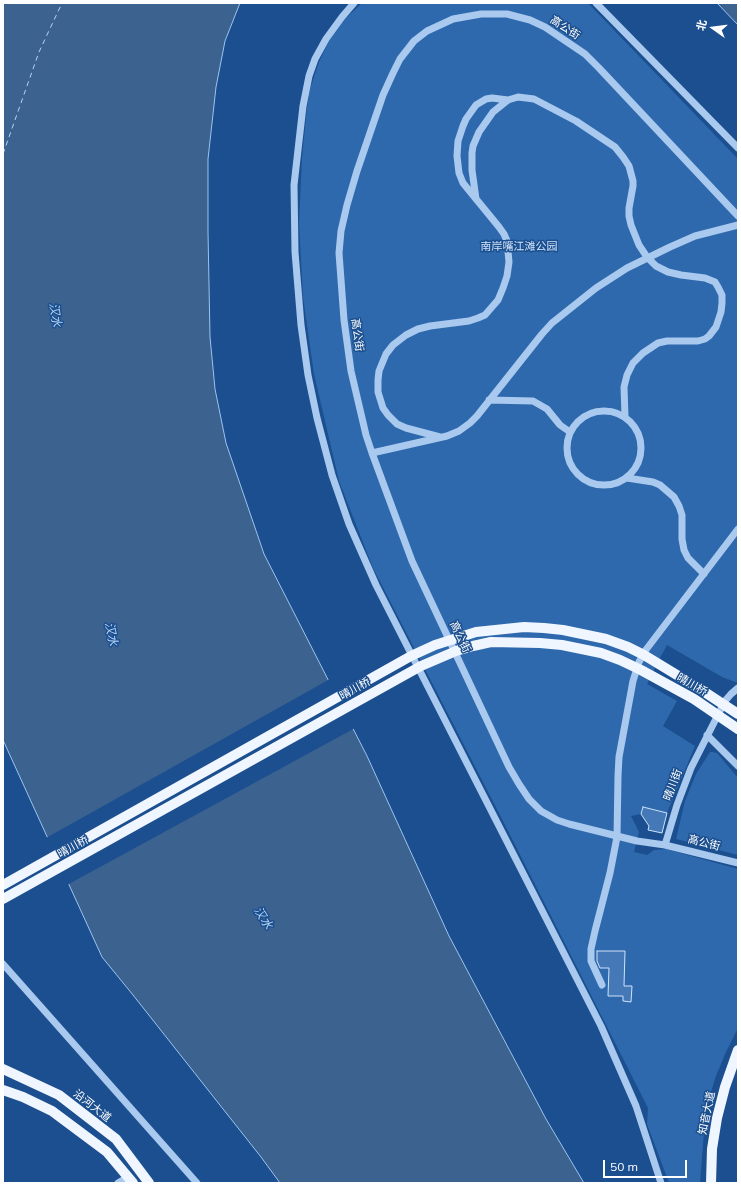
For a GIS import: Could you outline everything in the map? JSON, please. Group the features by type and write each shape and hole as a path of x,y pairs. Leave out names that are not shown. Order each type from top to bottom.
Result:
{"main road":[{"name":"晴川桥","path":"3,885 411,656 435,645 476,632 524,627 544,628 563,630 606,640 628,647 644,655 738,714"},
{"name":"晴川桥","path":"3,899 421,666 456,651 490,642 562,645 601,653 641,670 687,695 738,729"},
{"name":"知音大道","path":"711,1183 712,1149 717,1118 725,1088 738,1050"},
{"name":"沿河大道","path":"3,1069 59,1095 116,1139 149,1183"},
{"path":"3,1090 23,1097 52,1111 107,1152 130,1180"}],"street":[{"path":"354,3 326,39 315,60 309,76 302,106 294,185 295,252 301,325 308,375 317,418 332,475 349,524 376,585 601,1026 636,1106 662,1183"},
{"path":"596,3 738,148"},
{"name":"高公街","path":"738,216 585,54 545,27 530,20 507,14 487,13 453,19 427,31 407,48 393,72 357,171 347,205 339,243 339,265 344,320 351,371 366,435 412,562 509,767 519,784 536,807 547,815 569,824 637,841 666,845 738,863"},
{"path":"476,199 472,160 473,146 478,132 493,112 508,100 518,97 534,99 576,120 615,147 623,157 632,174 633,180 629,208 631,225 639,245 647,257 656,266 668,272 710,279 718,287 722,295 721,312 716,327 712,333 705,339 694,342 663,342 649,348 637,358 625,381 625,417"},
{"path":"440,437 406,428 398,424 388,415 378,392 379,371 386,354 393,344 402,337 418,329 430,326 469,321 478,318 485,315 498,300 503,288 509,262 507,241 502,230 463,183 459,173 458,141 466,118 476,105 486,99 497,98 508,100"},
{"path":"458,161 472,160"},
{"path":"372,453 440,437 458,431 477,416 534,343 552,323 596,288 647,257 695,236 738,225"},
{"path":"489,400 533,401 547,409 560,425 570,432"},
{"path":"598,411 612,411 625,417 639,433 642,447 636,468 626,478 615,484 603,486 591,483 580,477 570,464 567,444 570,432 579,420 598,411"},
{"path":"626,478 653,482 660,485 674,497 682,515 682,539 684,550 688,558 704,574"},
{"path":"602,985 591,961 591,949 610,873 617,836 618,776 620,757 629,697 635,675 639,662 645,651 738,529"},
{"name":"晴川街","path":"666,845 691,768 725,701 737,690"},
{"path":"707,735 738,766"},
{"path":"3,964 197,1183"},
{"path":"118,1183 130,1180"}],"green space":[{"name":"南岸嘴江滩公园","path":"362,3 588,3 738,159 738,683 722,677 667,645 647,684 677,701 663,726 695,746 667,813 643,807 641,814 631,816 639,832 634,852 647,855 654,850 666,849 738,869 738,1028 726,1052 710,1095 705,1119 700,1183 669,1183 647,1124 648,1108 373,568 339,481 314,374 303,297 299,223 302,158 310,89 319,62 329,41 345,19"},
{"path":"710,752 717,753 738,778 738,855 676,839 685,801 696,774"}],"water":[{"name":"汉水","path":"3,3 240,3 225,41 216,87 208,159 210,337 215,389 226,443 264,554 367,756 449,936 546,1119 584,1183 280,1183 102,957 3,740"},
{"path":"717,3 738,3 738,25"}],"pier":[{"path":"330,679 355,728 67,885 46,838"}],"building":[{"path":"643,807 667,813 662,833 648,830 649,826 641,814"},
{"path":"597,951 625,951 624,986 632,986 631,1002 623,1001 623,996 608,996 609,968 600,968 597,961"}],"ferry route":[{"path":"3,154 39,52 62,3"}]}
